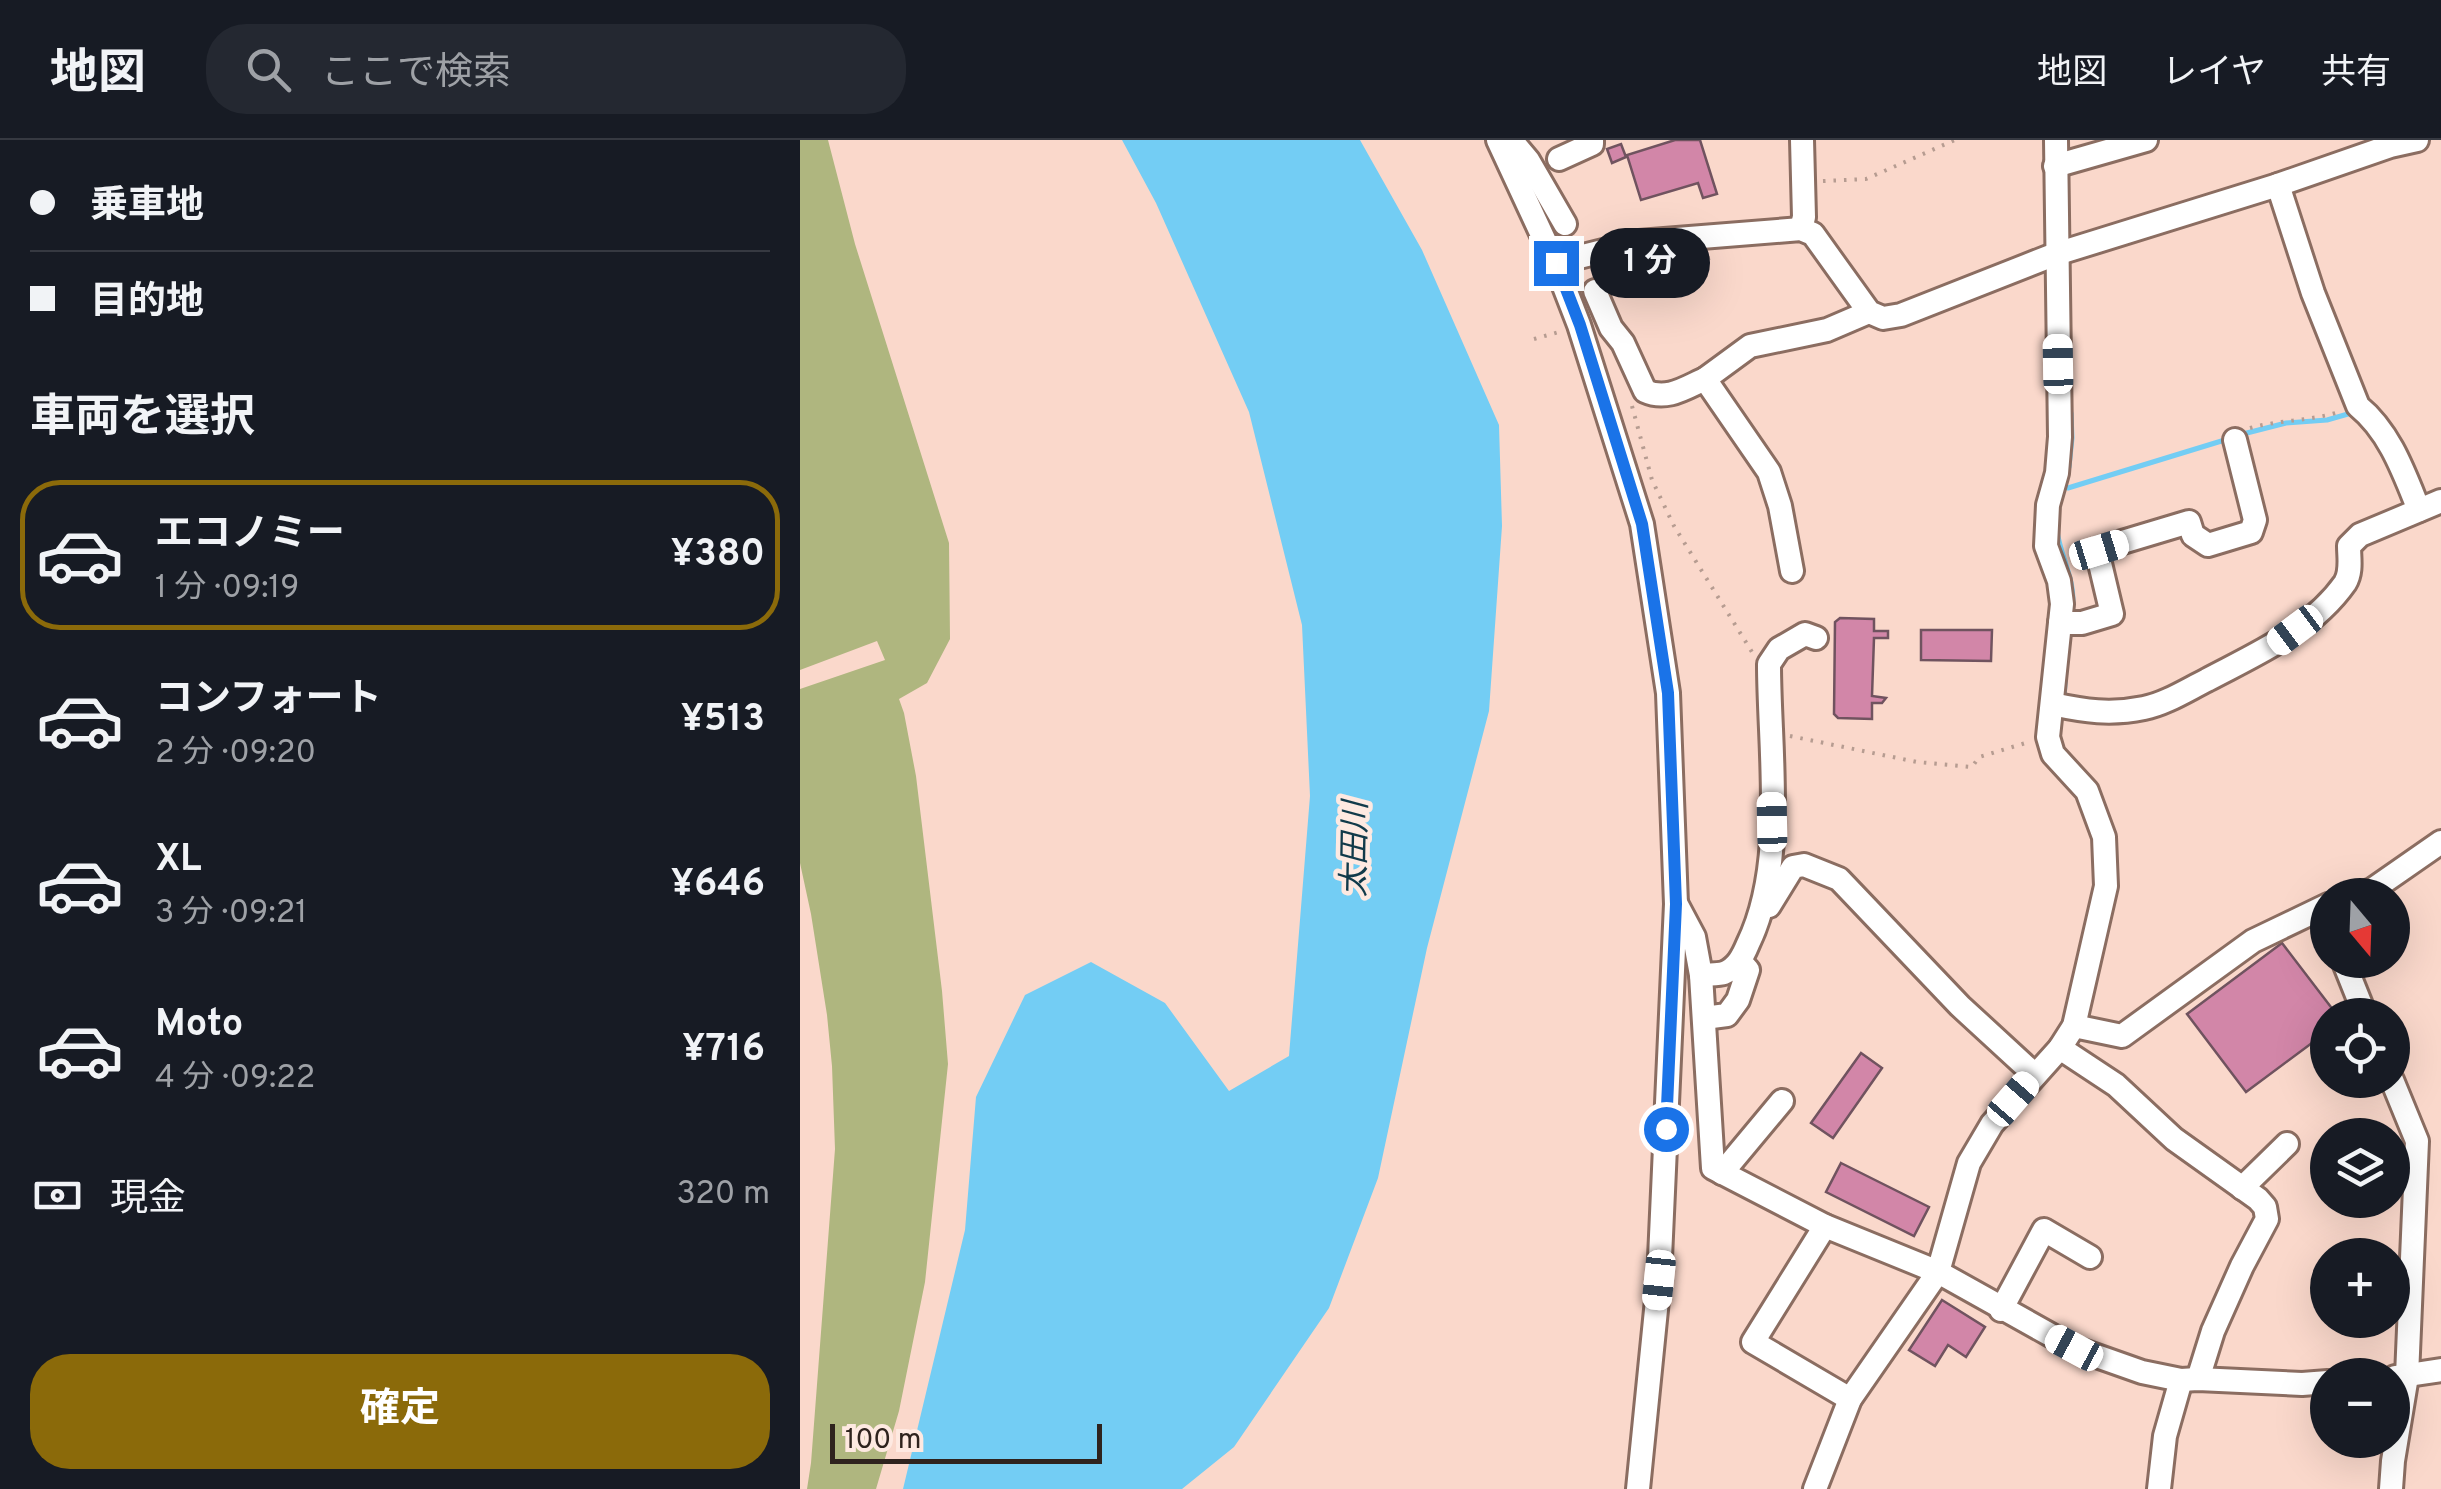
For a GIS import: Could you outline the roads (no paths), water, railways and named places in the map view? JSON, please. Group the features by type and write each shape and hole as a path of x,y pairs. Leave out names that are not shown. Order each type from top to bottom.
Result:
{"street":[{"path":"1498,140 1556,263 1580,325 1642,524 1668,693 1676,904 1659,1280 1638,1489"},
{"path":"1511,140 1528,160 1565,224"},
{"path":"1558,159 1592,144 1592,140"},
{"path":"1800,228 1804,217 1802,140"},
{"path":"1815,1489 1850,1399 1938,1272 1969,1163 1992,1124 2060,1048 2074,1026 2106,886 2104,837 2087,791 2053,754 2048,737 2062,604 2059,581 2046,546 2048,505 2057,473 2060,437 2056,140"},
{"path":"2055,166 2146,140"},
{"path":"1556,263 1639,242 1800,228 1813,234 1869,312 1884,318 1901,315 2056,254 2418,140"},
{"path":"2052,704 2096,713 2147,708 2276,644 2314,616 2347,580 2349,546 2360,535 2430,506 2372,418 2358,406 2312,293 2278,185"},
{"path":"1595,291 1617,354"},
{"path":"1611,328 1623,343 1645,391 1658,397 1705,379 1750,346 1827,330 1869,312"},
{"path":"1705,379 1769,472 1780,506 1792,571"},
{"path":"2060,623 2082,624 2112,614 2099,550 2189,522 2193,535 2208,545 2251,532 2256,520 2243,434"},
{"path":"1759,922 1770,869 1772,822 1769,664 1779,649 1805,634 1816,638"},
{"path":"2389,878 2441,842"},
{"path":"1701,975 1724,973 1740,961 1793,866 1804,865 1839,879 1960,1006 2034,1074"},
{"path":"1676,904 1694,937 1701,975 1712,1168 1825,1226 1938,1272 2074,1348 2142,1372 2189,1380 2310,1383"},
{"path":"2074,1026 2122,1036 2253,940 2310,917"},
{"path":"1704,1018 1727,1015 1738,1000 1748,970 1740,961"},
{"path":"2060,1048 2116,1085 2174,1139 2265,1207 2267,1219 2164,1436 2159,1489"},
{"path":"2399,1098 2416,1141 2401,1358"},
{"path":"1722,1173 1782,1101"},
{"path":"2242,1188 2287,1144"},
{"path":"1825,1226 1753,1342 1850,1399"},
{"path":"2001,1310 2044,1230 2090,1257"},
{"path":"2410,1375 2441,1370"},
{"path":"2391,1489 2393,1458"}],"water":[{"name":"太田川","path":"1122,140 1360,140 1422,250 1499,425 1502,526 1489,711 1427,948 1378,1178 1329,1308 1234,1447 1182,1489 903,1489 965,1230 976,1097 1025,995 1091,962 1165,1003 1229,1091 1289,1056 1310,796 1302,625 1249,412 1156,203"}],"waterway":[{"path":"2239,435 2355,412"},
{"path":"2069,467 2071,413"},
{"path":"2064,486 2068,488 2228,439"},
{"path":"2057,531 2071,580 2072,610"},
{"path":"2064,699 2066,667"}]}
